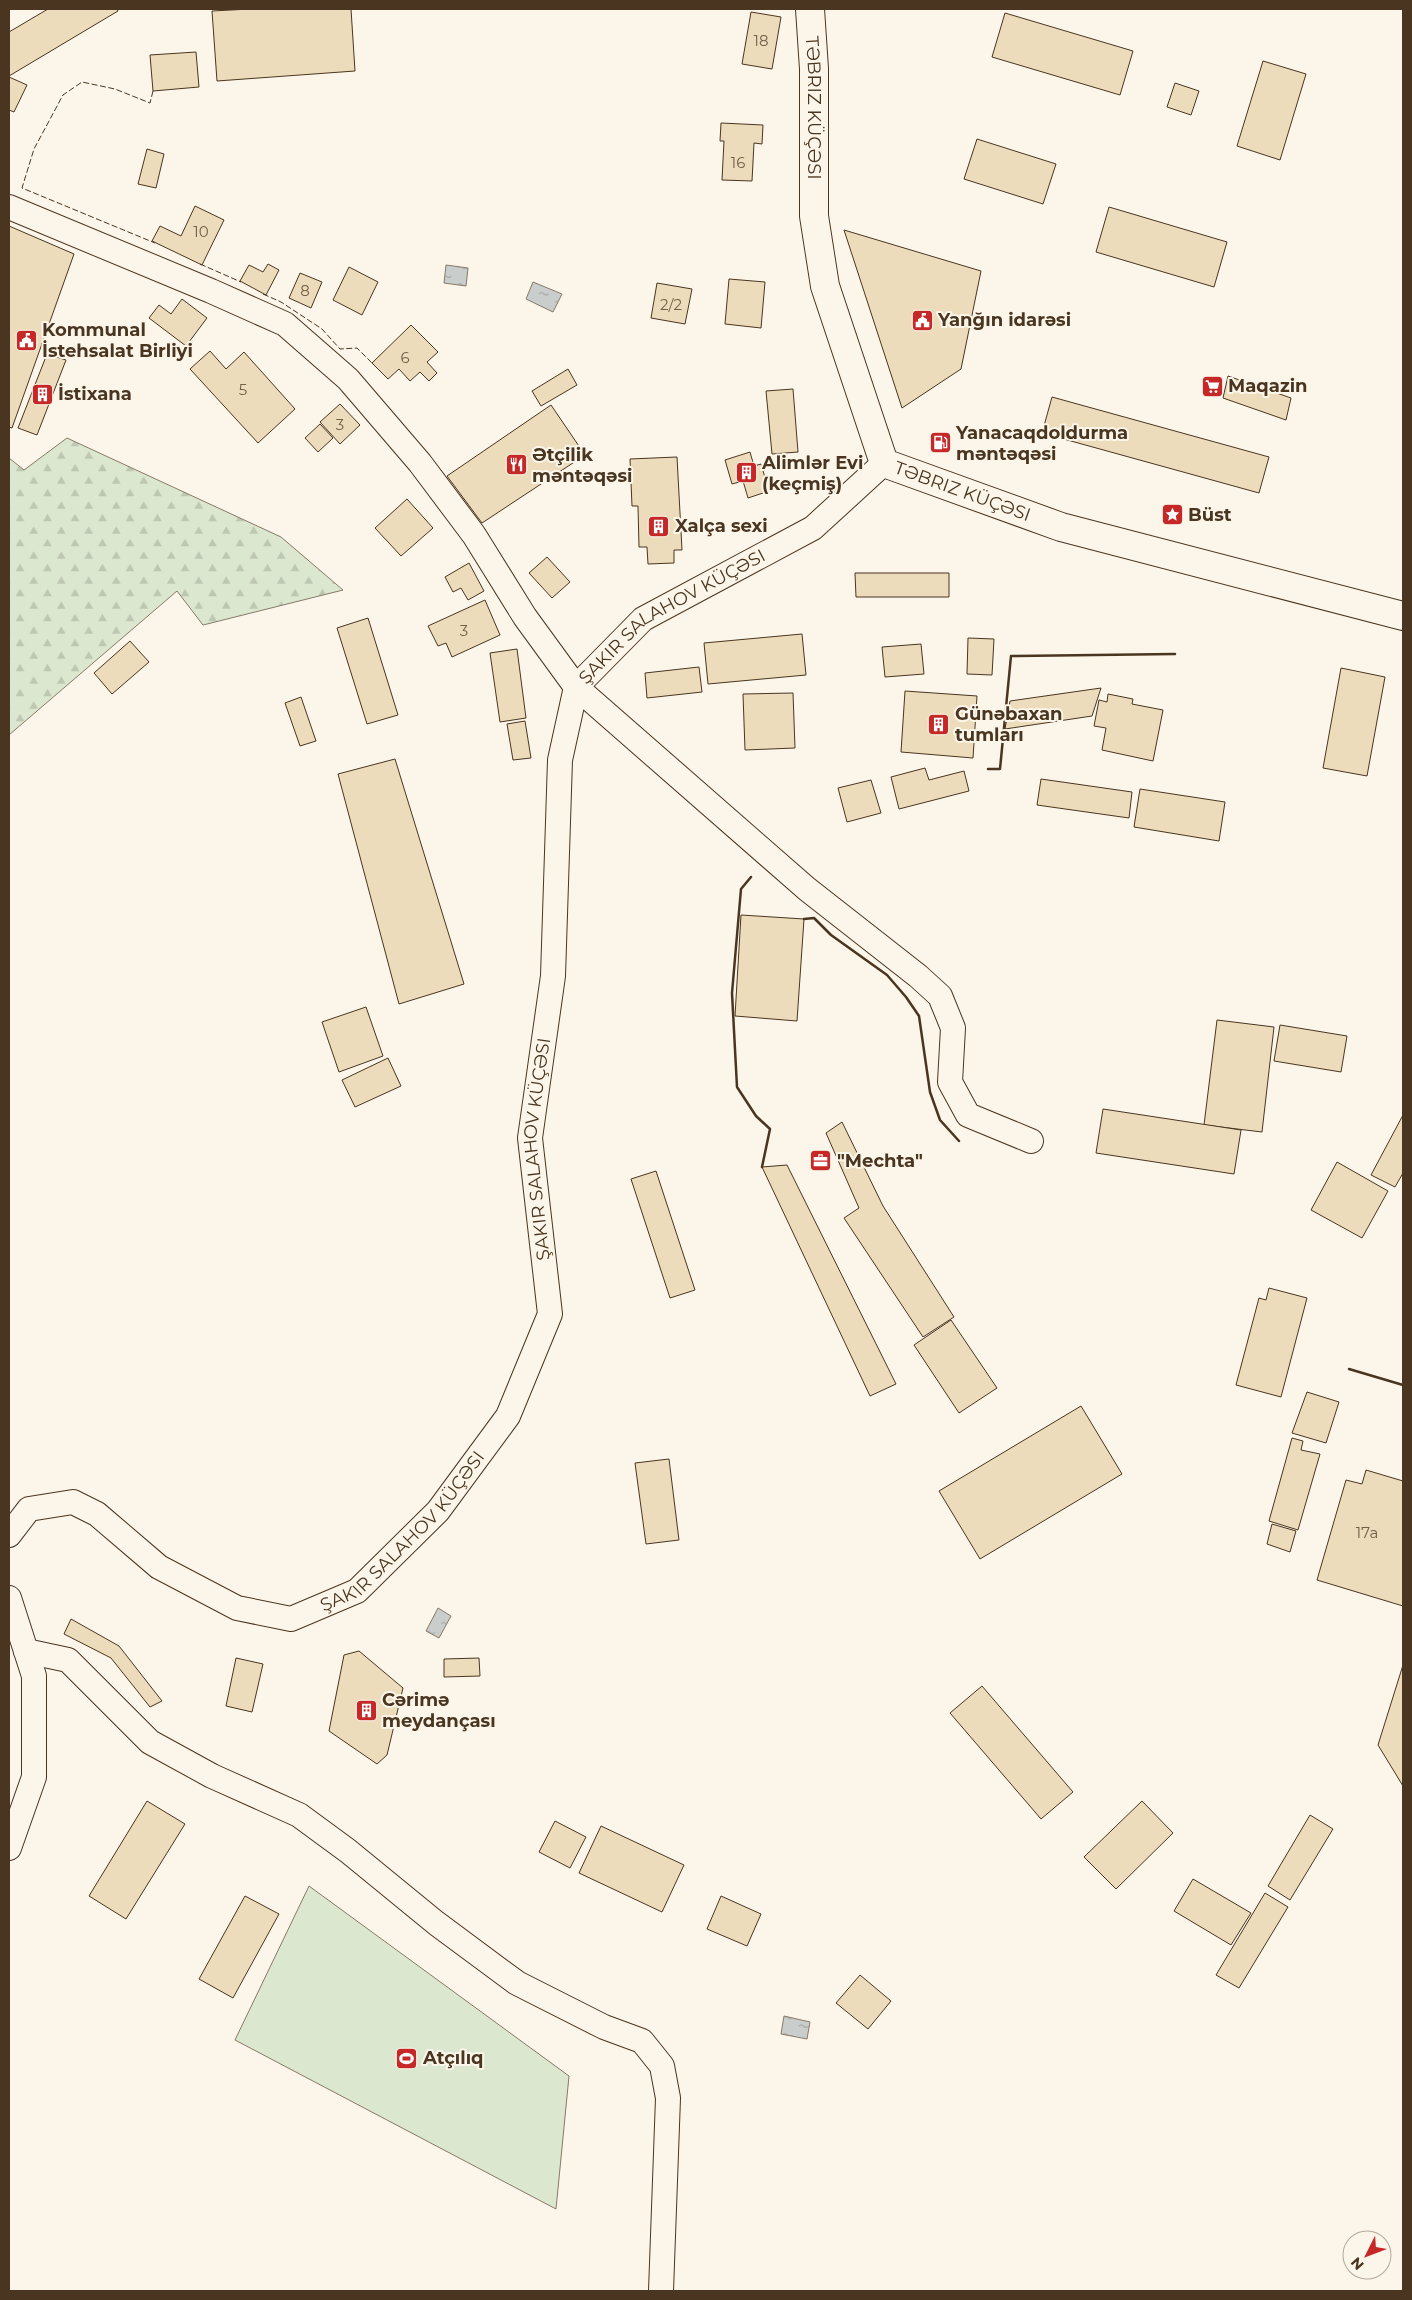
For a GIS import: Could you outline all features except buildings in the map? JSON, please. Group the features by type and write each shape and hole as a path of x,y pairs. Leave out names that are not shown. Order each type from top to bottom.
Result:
{"main road":[{"name":"TƏBRIZ KÜÇƏSI","path":"810,9 814,68 814,216 823,277 884,463 1061,527 1403,616"}],"street":[{"path":"9,207 211,290 284,324 348,379 420,463 474,535 524,617 576,687 807,889 918,976 940,996 953,1028 950,1082 968,1115 1032,1141"},
{"name":"ŞAKIR SALAHOV KÜÇƏSI","path":"9,1536 29,1509 72,1502 97,1514 158,1567 237,1608 291,1619 358,1591 438,1511 508,1416 550,1314 530,1138 553,976 560,760 576,687 643,619 813,528 884,463"},
{"path":"9,1598 34,1676 34,1777 9,1848"},
{"path":"26,1651 68,1660 150,1742 212,1776 299,1815 348,1850 436,1923 516,1982 604,2027 642,2041 662,2066 668,2098 661,2291"}],"green space":[{"path":"67,438 281,537 343,590 203,625 177,591 9,735 9,458 24,470"},
{"name":"Atçılıq","path":"309,1886 569,2076 556,2209 235,2040"}],"water":[{"path":"446,265 468,268 466,286 444,283"},
{"path":"533,282 562,294 553,312 526,299"},
{"path":"438,1608 451,1616 439,1638 426,1631"},
{"path":"784,2016 810,2022 807,2039 781,2034"}],"fence":[{"path":"153,91 150,103 115,89 82,82 63,95 34,149 22,188 155,243"},
{"path":"200,264 241,282"},
{"path":"263,294 281,302 322,329 340,349 357,348 372,363"}],"wall":[{"path":"988,769 1000,769 1011,656 1175,654"},
{"path":"751,877 741,889 732,993 737,1087 756,1116 770,1129 762,1167"},
{"path":"804,919 814,918 831,935 887,975 906,997 919,1016 930,1092 940,1120 959,1141"},
{"path":"1349,1369 1403,1385"}],"place":[{"name":"Yanğın idarəsi","path":"922,320"},
{"name":"Kommunal İstehsalat Birliyi","path":"26,340"},
{"name":"Maqazin","path":"1212,386"},
{"name":"İstixana","path":"42,394"},
{"name":"Yanacaqdoldurma məntəqəsi","path":"940,443"},
{"name":"Ətçilik məntəqəsi","path":"516,465"},
{"name":"Alimlər Evi (keçmiş)","path":"746,473"},
{"name":"Büst","path":"1172,515"},
{"name":"Xalça sexi","path":"659,526"},
{"name":"Günəbaxan tumları","path":"939,724"},
{"name":"\"Mechta\"","path":"821,1161"},
{"name":"Cərimə meydançası","path":"366,1710"},
{"name":"Atçılıq","path":"407,2058"}]}
